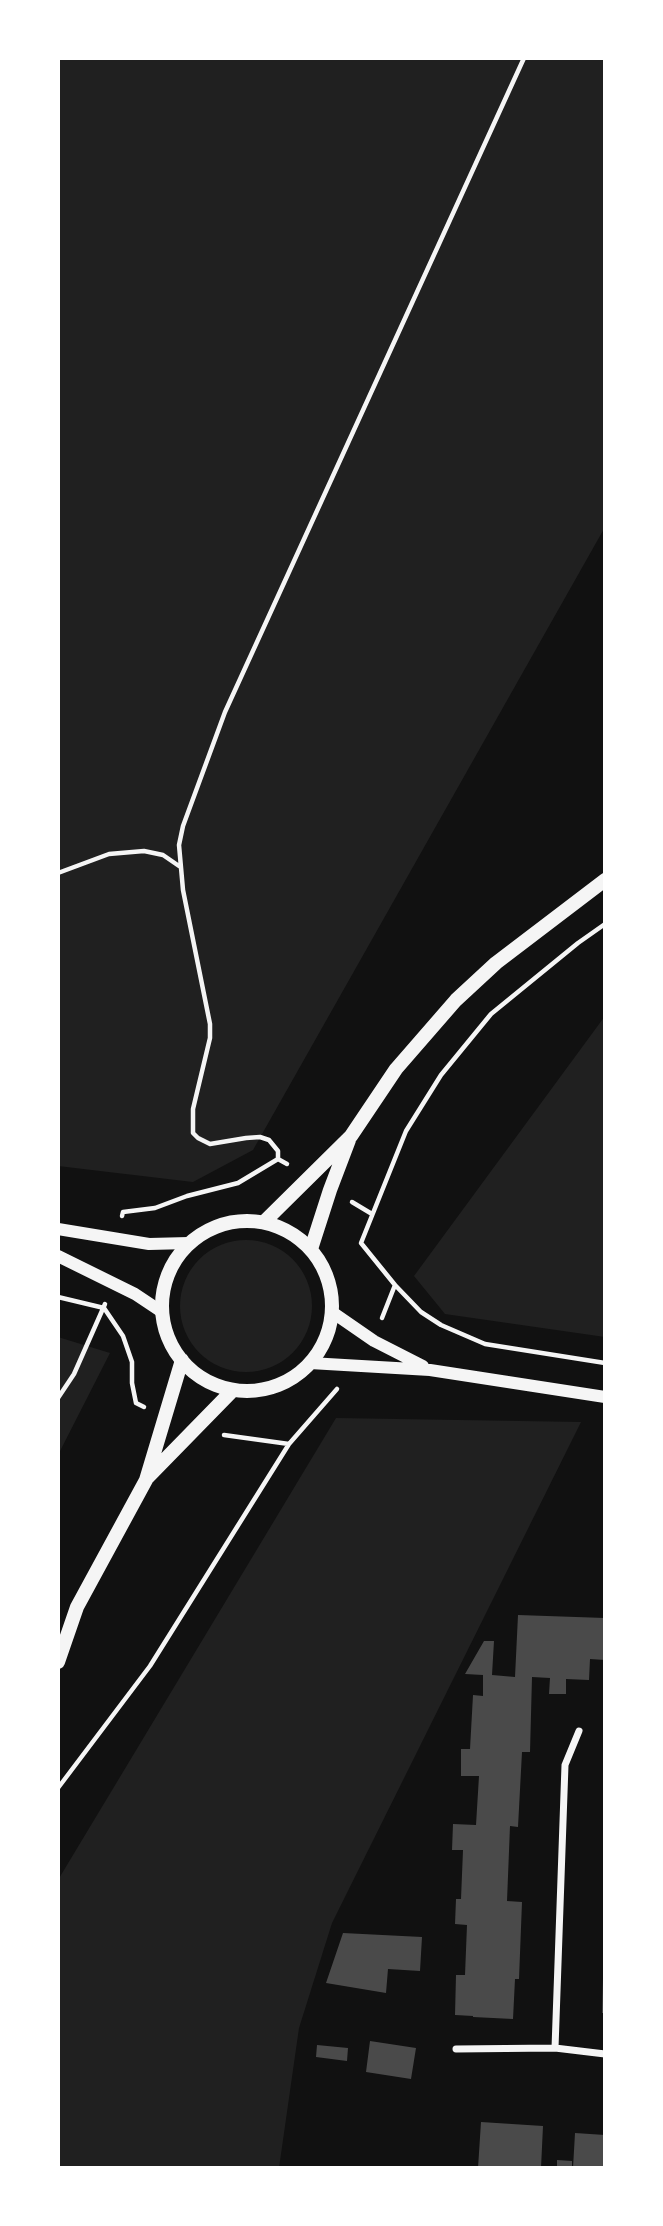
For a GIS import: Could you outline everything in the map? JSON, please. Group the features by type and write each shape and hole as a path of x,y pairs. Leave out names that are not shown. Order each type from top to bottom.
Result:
{"main road":[{"path":"264,1222 351,1136 396,1069 456,1000 495,963 605,880"},
{"path":"311,1249 330,1189 351,1136"},
{"path":"237,1221 264,1222 288,1231 311,1249 327,1276 332,1294 332,1312 326,1339 310,1363 288,1381 261,1390 233,1390 213,1384 196,1374 182,1360 165,1330 163,1293 170,1270 189,1244 211,1228 237,1221"},
{"path":"58,1662 77,1607 146,1480 182,1360"},
{"path":"146,1480 233,1390"}],"street":[{"path":"58,1229 149,1244 189,1244"},
{"path":"58,1256 127,1289 162,1312"},
{"path":"332,1312 374,1341 430,1370"},
{"path":"310,1363 430,1370 605,1397"},
{"path":"555,2048 565,1765 579,1731"},
{"path":"457,2049 555,2048 605,2054"}],"path":[{"path":"278,1159 278,1151 270,1140 253,1138 210,1144 198,1139 193,1133 193,1109 210,1038 210,1024 180,867 179,845 183,826 225,712 524,58"},
{"path":"58,873 108,854 144,851 163,855 180,867"},
{"path":"278,1159 310,1177"},
{"path":"123,1213 155,1208 187,1196 239,1183 278,1159"},
{"path":"330,1189 372,1214"},
{"path":"395,1285 421,1312 441,1325 485,1344 605,1363"},
{"path":"58,1297 104,1308 74,1374 58,1398"}],"shaded area":[{"path":"58,58 605,58 605,527 253,1150 193,1182 58,1166"},
{"path":"605,1016 605,1337 445,1314 414,1276"},
{"path":"246,1240 271,1245 293,1259 307,1281 312,1306 307,1331 293,1353 271,1367 246,1372 221,1367 199,1353 185,1331 180,1306 185,1281 199,1259 221,1245"},
{"path":"58,1337 110,1353 58,1455"},
{"path":"336,1418 581,1422 332,1923 299,2028 279,2168 58,2168 58,1880"}],"building":[{"path":"518,1615 605,1618 605,1660 590,1659 589,1680 566,1679 566,1694 549,1694 550,1678 532,1677 530,1752 522,1752 518,1827 510,1826 507,1901 522,1902 519,1979 515,1979 513,2019 455,2015 456,1975 465,1975 467,1925 455,1924 456,1899 461,1899 463,1850 452,1850 453,1824 476,1825 479,1776 461,1776 461,1749 470,1749 473,1695 483,1696 483,1675 465,1674 484,1641 494,1641 492,1675 515,1677"},
{"path":"343,1933 422,1937 420,1971 388,1969 386,1993 326,1983"},
{"path":"605,1978 605,2013 602,2013"},
{"path":"370,2041 416,2048 411,2079 366,2072"},
{"path":"317,2045 348,2048 347,2061 316,2057"},
{"path":"481,2122 543,2126 541,2168 478,2168"},
{"path":"575,2133 605,2135 605,2168 573,2168"},
{"path":"557,2160 572,2161 572,2168 557,2168"}]}
